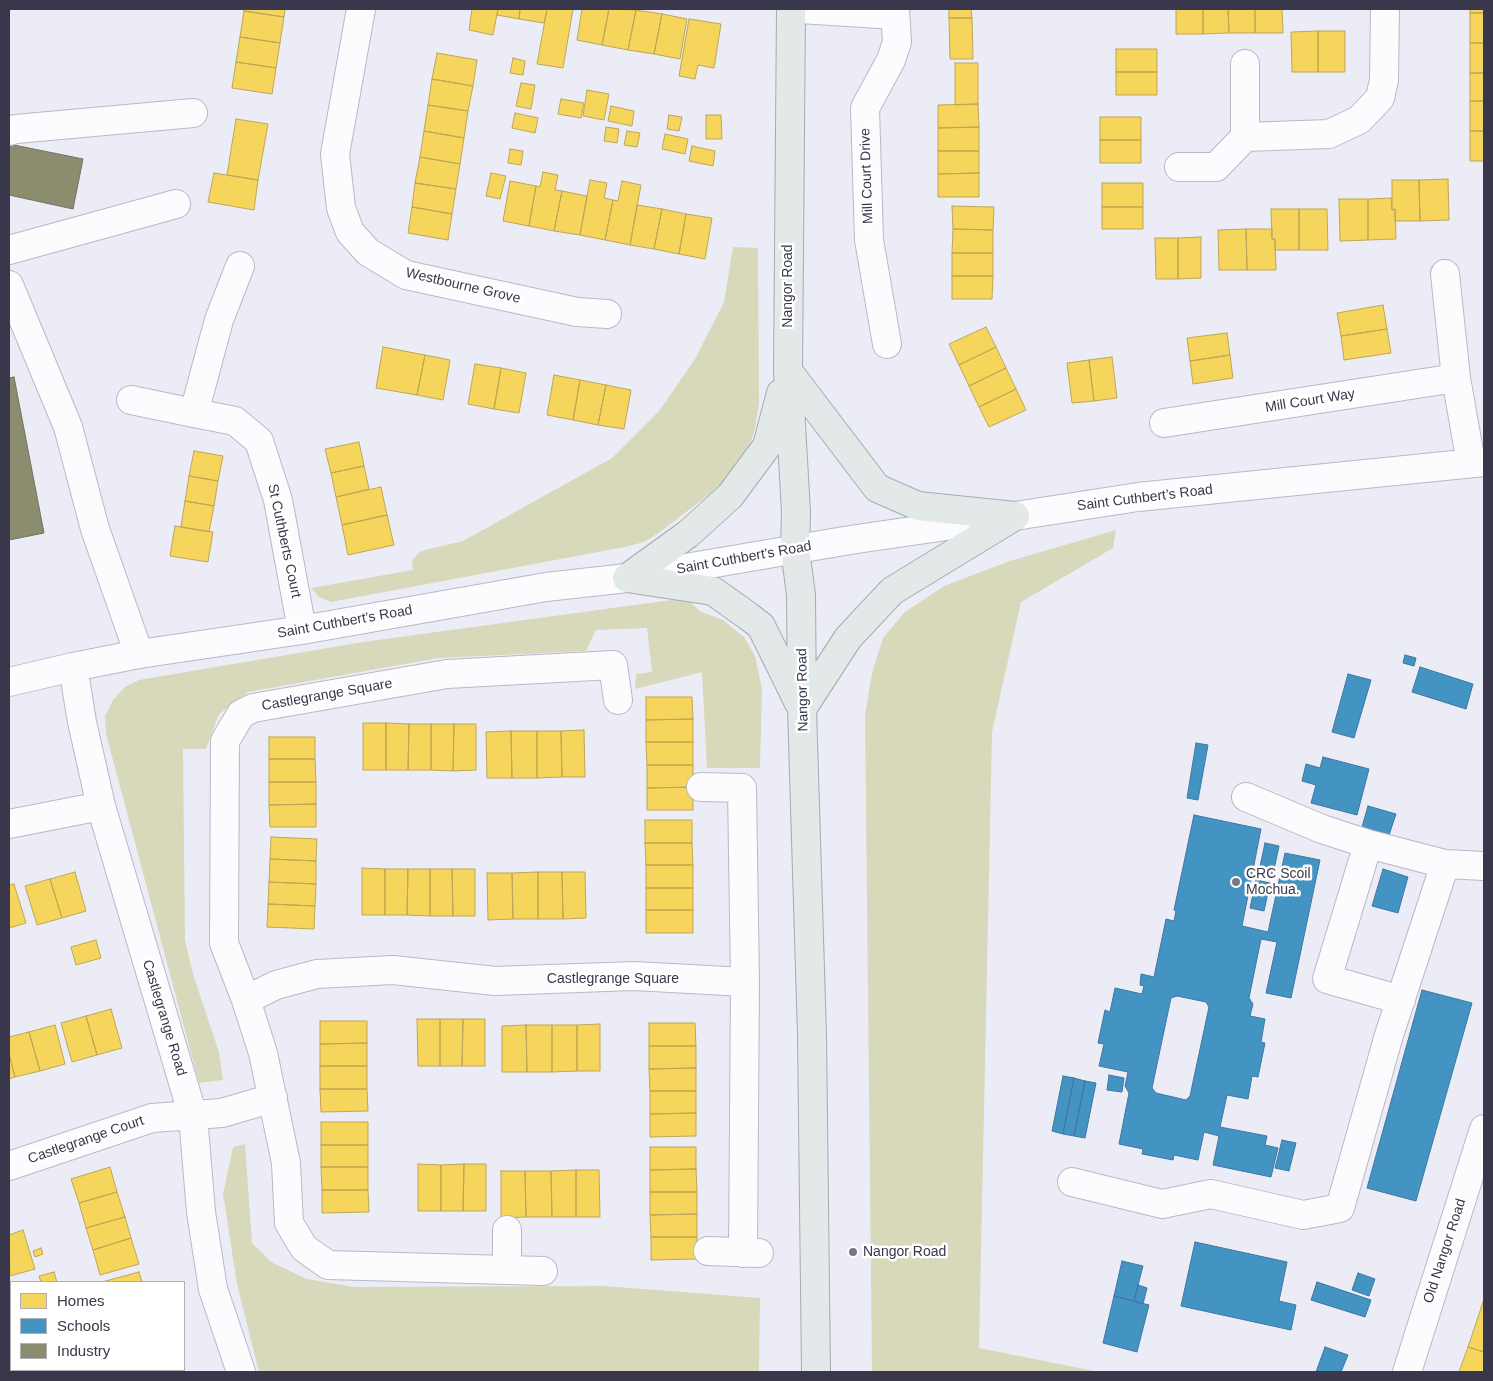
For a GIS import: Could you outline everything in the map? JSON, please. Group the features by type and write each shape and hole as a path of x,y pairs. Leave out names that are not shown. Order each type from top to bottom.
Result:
{"main road":[{"name":"Nangor Road","path":"791,9 788,370 796,512 795,549 801,594 802,708 812,1034 816,1372"},
{"path":"788,370 877,488 918,506 1015,516"},
{"path":"627,578 688,534 730,496 767,446 788,370"},
{"path":"802,708 848,638 892,591 1015,516"},
{"path":"627,578 713,590 761,626 802,708"}],"street":[{"name":"Westbourne Grove","path":"360,9 335,154 340,208 350,232 368,252 406,275 577,312 607,314"},
{"name":"Mill Court Drive","path":"800,9 895,12 897,42 891,60 865,108 869,240 887,344"},
{"path":"1179,167 1216,167 1245,137 1329,134 1360,120 1380,98 1384,80 1385,9"},
{"path":"1245,64 1245,137"},
{"path":"9,131 193,114"},
{"path":"9,250 176,204"},
{"path":"194,413 218,320 240,266"},
{"path":"1445,274 1456,378 1478,463"},
{"path":"9,285 68,427 95,529 139,654"},
{"name":"Mill Court Way","path":"1164,423 1456,378"},
{"name":"St Cuthberts Court","path":"131,400 235,421 259,441 278,500 302,630"},
{"name":"Saint Cuthbert’s Road","path":"9,682 139,654 302,630 546,587 627,578 795,549 1015,516 1138,498 1478,463"},
{"name":"Castlegrange Square","path":"543,1271 328,1266 304,1248 289,1223 286,1163 263,1053 246,1000 224,943 225,741 241,714 253,708 447,674 612,665 618,700"},
{"name":"Castlegrange Road","path":"73,667 82,722 101,806 193,1116 201,1212 213,1289 241,1372"},
{"path":"700,787 742,788 751,1253 708,1252"},
{"path":"1246,797 1322,829 1368,844 1445,864 1484,866"},
{"path":"9,824 101,806"},
{"path":"1368,844 1327,978 1401,1000"},
{"path":"1072,1182 1162,1204 1211,1194 1303,1214 1340,1208 1389,1035 1445,864"},
{"name":"Castlegrange Square","path":"246,1000 276,985 316,974 393,970 495,981 634,976 745,982"},
{"path":"193,1116 222,1113 273,1098"},
{"name":"Castlegrange Court","path":"9,1166 152,1118 193,1116"},
{"name":"Old Nangor Road","path":"1407,1372 1484,1129"},
{"path":"507,1230 507,1269"}],"green space":[{"path":"733,247 758,248 759,403 755,429 748,450 736,469 720,486 660,532 644,542 625,547 331,602 319,597 311,588 413,570 412,560 421,551 463,541 612,458 660,410 695,359 724,302"},
{"path":"1116,530 1113,548 1021,602 992,732 979,1348 1099,1372 872,1372 865,716 872,673 883,638 905,612 944,586 1010,561"},
{"path":"686,598 701,612 723,620 744,637 755,656 762,689 760,768 707,768 702,672 635,689 636,674 652,672 647,628 596,630 586,651 439,658 248,692 219,714 206,749 183,749 185,940 193,974 219,1052 223,1080 199,1083 106,734 105,716 113,700 125,687 139,680 363,642"},
{"path":"245,1144 252,1243 271,1262 307,1279 354,1287 604,1286 760,1298 759,1372 259,1372 237,1284 223,1194 233,1147"}],"building: Homes":[{"path":"244,9 285,9 284,17 244,11"},
{"path":"472,9 498,9 493,35 469,30"},
{"path":"498,9 520,9 519,19 497,15"},
{"path":"520,9 547,9 544,23 519,19"},
{"path":"547,9 573,9 563,68 537,64"},
{"path":"582,9 609,9 602,45 577,40"},
{"path":"609,9 636,10 628,50 602,45"},
{"path":"949,9 971,9 972,18 949,18"},
{"path":"1176,9 1203,9 1203,34 1176,34"},
{"path":"1203,9 1228,9 1229,33 1203,34"},
{"path":"1228,9 1255,9 1255,33 1229,33"},
{"path":"1255,9 1282,9 1283,33 1255,33"},
{"path":"1470,9 1484,9 1484,13 1470,13"},
{"path":"636,10 662,14 654,54 628,50"},
{"path":"244,11 284,17 280,43 240,37"},
{"path":"1470,13 1484,13 1484,43 1470,43"},
{"path":"662,14 687,19 680,59 654,54"},
{"path":"949,18 972,18 973,59 950,59"},
{"path":"689,19 721,24 714,68 698,65 695,79 679,76"},
{"path":"1318,31 1318,72 1292,72 1291,32"},
{"path":"1318,31 1345,31 1345,72 1318,72"},
{"path":"240,37 280,43 276,68 236,62"},
{"path":"1470,43 1484,43 1484,73 1470,73"},
{"path":"1116,49 1157,49 1157,72 1116,72"},
{"path":"437,53 477,60 473,86 432,79"},
{"path":"513,58 525,61 523,75 510,73"},
{"path":"236,62 276,68 272,94 232,88"},
{"path":"955,63 978,63 978,104 955,105"},
{"path":"1116,72 1157,72 1157,95 1116,95"},
{"path":"1470,73 1484,73 1484,101 1470,101"},
{"path":"432,79 473,86 468,111 428,105"},
{"path":"521,83 535,85 531,109 516,106"},
{"path":"587,90 609,94 604,120 583,116"},
{"path":"561,99 584,103 581,118 558,114"},
{"path":"1470,101 1484,101 1484,131 1470,131"},
{"path":"978,104 979,127 938,128 938,105"},
{"path":"428,105 468,111 464,138 424,131"},
{"path":"611,106 634,111 632,126 608,121"},
{"path":"515,113 538,118 535,133 512,128"},
{"path":"669,115 682,117 679,131 667,129"},
{"path":"706,115 721,115 722,139 706,139"},
{"path":"1100,117 1141,117 1141,140 1100,140"},
{"path":"236,119 268,124 258,180 227,175"},
{"path":"606,127 619,129 617,143 604,141"},
{"path":"979,127 979,151 938,151 938,128"},
{"path":"424,131 464,138 460,164 420,157"},
{"path":"627,131 640,133 637,147 624,145"},
{"path":"1470,131 1484,131 1484,161 1470,161"},
{"path":"665,134 688,139 685,154 662,149"},
{"path":"1100,140 1141,140 1141,163 1100,163"},
{"path":"692,146 715,151 713,166 689,161"},
{"path":"510,149 523,151 521,165 508,163"},
{"path":"938,151 979,151 979,173 938,174"},
{"path":"420,157 460,164 456,189 415,183"},
{"path":"543,172 558,175 555,190 562,191 554,231 529,226 536,186 540,187"},
{"path":"214,173 258,180 254,210 208,202"},
{"path":"491,173 506,176 500,199 486,196"},
{"path":"979,173 979,197 938,197 938,174"},
{"path":"1448,179 1449,220 1420,221 1419,180"},
{"path":"590,180 607,183 604,198 613,200 605,240 580,235"},
{"path":"1392,180 1419,180 1420,221 1395,221 1395,209 1392,210"},
{"path":"510,181 536,186 529,226 503,221"},
{"path":"622,181 641,185 630,245 605,240 613,200 618,201"},
{"path":"415,183 456,189 452,214 412,207"},
{"path":"1102,183 1143,183 1143,207 1102,207"},
{"path":"562,191 587,196 580,235 554,231"},
{"path":"1391,198 1392,210 1395,209 1396,239 1368,240 1368,199"},
{"path":"1339,199 1368,199 1368,240 1340,241"},
{"path":"637,205 662,209 654,249 630,245"},
{"path":"952,206 994,207 993,230 953,229"},
{"path":"412,207 452,214 448,240 408,233"},
{"path":"1102,207 1143,207 1143,229 1102,229"},
{"path":"662,209 686,214 679,254 654,249"},
{"path":"1271,209 1299,209 1299,250 1275,250 1275,239 1272,239"},
{"path":"1299,209 1327,209 1328,250 1299,250"},
{"path":"686,214 712,218 705,259 679,254"},
{"path":"953,229 993,230 993,253 952,253"},
{"path":"1246,229 1247,270 1219,270 1218,230"},
{"path":"1246,229 1272,229 1272,239 1275,239 1276,270 1247,270"},
{"path":"1201,237 1201,278 1178,279 1178,238"},
{"path":"1155,238 1178,238 1178,279 1156,279"},
{"path":"952,253 993,253 993,276 952,276"},
{"path":"952,276 993,276 992,299 952,299"},
{"path":"1383,305 1387,329 1341,336 1337,313"},
{"path":"986,327 996,347 959,365 949,344"},
{"path":"1387,329 1391,353 1344,360 1341,336"},
{"path":"1227,333 1230,355 1190,361 1187,338"},
{"path":"383,347 425,355 417,395 376,388"},
{"path":"996,347 1006,368 969,386 959,365"},
{"path":"425,355 450,360 443,400 417,395"},
{"path":"1230,355 1233,378 1193,384 1190,361"},
{"path":"1112,357 1117,398 1094,401 1089,360"},
{"path":"1089,360 1094,401 1072,403 1067,363"},
{"path":"475,364 501,368 494,409 468,404"},
{"path":"501,368 526,373 519,413 494,409"},
{"path":"1006,368 1016,389 979,407 969,386"},
{"path":"554,375 580,380 573,420 547,415"},
{"path":"580,380 606,385 598,425 573,420"},
{"path":"606,385 631,390 624,429 598,425"},
{"path":"1016,389 1026,410 989,427 979,407"},
{"path":"359,442 364,466 331,473 325,449"},
{"path":"194,451 223,456 218,481 189,476"},
{"path":"364,466 369,489 336,497 331,473"},
{"path":"189,476 218,481 214,506 185,501"},
{"path":"381,487 387,515 342,525 336,497"},
{"path":"185,501 214,506 209,532 181,527"},
{"path":"387,515 394,545 348,555 342,525"},
{"path":"175,526 213,532 208,562 170,556"},
{"path":"646,697 692,697 693,719 646,720"},
{"path":"693,719 693,742 646,742 646,720"},
{"path":"363,723 386,723 386,770 363,770"},
{"path":"386,723 409,724 408,770 386,770"},
{"path":"409,724 431,724 431,770 408,770"},
{"path":"431,724 454,724 453,771 431,770"},
{"path":"454,724 476,724 476,770 453,771"},
{"path":"584,730 585,777 562,777 561,731"},
{"path":"511,731 512,778 487,778 486,732"},
{"path":"511,731 537,731 537,778 512,778"},
{"path":"537,731 561,731 562,777 537,778"},
{"path":"269,737 315,737 315,759 269,759"},
{"path":"646,742 693,742 693,765 647,765"},
{"path":"269,759 315,759 316,782 269,782"},
{"path":"647,765 693,765 693,787 647,788"},
{"path":"269,782 316,782 316,804 269,805"},
{"path":"693,787 693,810 647,810 647,788"},
{"path":"316,804 316,827 270,827 269,805"},
{"path":"645,820 692,820 692,843 645,843"},
{"path":"271,837 317,839 316,861 270,859"},
{"path":"645,843 692,843 693,865 646,865"},
{"path":"270,859 316,861 316,884 269,882"},
{"path":"646,865 693,865 693,888 646,888"},
{"path":"362,868 385,869 385,915 362,915"},
{"path":"385,869 408,869 407,915 385,915"},
{"path":"408,869 430,869 430,916 407,915"},
{"path":"430,869 452,869 453,916 430,916"},
{"path":"452,869 475,869 475,916 453,916"},
{"path":"75,872 86,911 62,918 50,879"},
{"path":"538,872 562,872 563,919 538,919"},
{"path":"538,872 538,919 513,919 512,873"},
{"path":"562,872 585,872 586,918 563,919"},
{"path":"487,873 512,873 513,919 488,920"},
{"path":"50,879 62,918 37,925 25,886"},
{"path":"269,882 316,884 315,906 268,904"},
{"path":"14,884 26,923 9,928 9,885"},
{"path":"646,888 693,888 693,910 646,910"},
{"path":"268,904 315,906 314,929 267,927"},
{"path":"646,910 693,910 693,933 646,933"},
{"path":"96,940 101,958 76,965 71,947"},
{"path":"111,1009 122,1048 97,1055 86,1016"},
{"path":"86,1016 97,1055 72,1062 61,1023"},
{"path":"417,1019 440,1019 440,1066 418,1066"},
{"path":"440,1019 463,1019 462,1066 440,1066"},
{"path":"463,1019 485,1019 485,1066 462,1066"},
{"path":"320,1021 367,1021 367,1043 320,1044"},
{"path":"649,1023 695,1023 696,1046 649,1046"},
{"path":"600,1024 600,1071 577,1071 577,1025"},
{"path":"55,1025 65,1064 40,1071 29,1032"},
{"path":"526,1025 552,1025 552,1072 527,1072"},
{"path":"526,1025 527,1072 502,1072 502,1026"},
{"path":"552,1025 577,1025 577,1071 552,1072"},
{"path":"29,1032 40,1071 15,1077 9,1054 9,1037"},
{"path":"367,1043 367,1066 320,1066 320,1044"},
{"path":"649,1046 696,1046 696,1068 649,1069"},
{"path":"9,1054 15,1077 9,1079"},
{"path":"320,1066 367,1066 367,1089 320,1089"},
{"path":"696,1068 696,1091 650,1091 649,1069"},
{"path":"320,1089 367,1089 368,1111 321,1112"},
{"path":"650,1091 696,1091 696,1113 650,1114"},
{"path":"696,1113 696,1136 650,1137 650,1114"},
{"path":"321,1122 368,1122 368,1145 321,1145"},
{"path":"321,1145 368,1145 368,1167 321,1167"},
{"path":"650,1147 696,1147 696,1169 650,1170"},
{"path":"418,1164 441,1165 441,1211 418,1211"},
{"path":"464,1164 463,1211 441,1211 441,1165"},
{"path":"464,1164 486,1164 486,1211 463,1211"},
{"path":"110,1167 117,1192 79,1203 71,1179"},
{"path":"321,1167 368,1167 368,1190 322,1190"},
{"path":"696,1169 697,1192 650,1192 650,1170"},
{"path":"576,1170 599,1170 600,1217 576,1217"},
{"path":"576,1170 576,1217 552,1217 551,1171"},
{"path":"501,1171 525,1171 526,1217 501,1218"},
{"path":"525,1171 551,1171 552,1217 526,1217"},
{"path":"322,1190 368,1190 369,1212 322,1213"},
{"path":"117,1192 125,1217 86,1228 79,1203"},
{"path":"650,1192 697,1192 697,1214 650,1215"},
{"path":"697,1214 697,1237 651,1237 650,1215"},
{"path":"125,1217 131,1238 93,1250 86,1228"},
{"path":"23,1230 35,1269 10,1276 9,1235"},
{"path":"651,1237 697,1237 697,1259 651,1260"},
{"path":"131,1238 139,1264 100,1275 93,1250"},
{"path":"41,1248 43,1254 35,1257 33,1251"},
{"path":"54,1272 57,1281 41,1281 39,1276"},
{"path":"139,1272 142,1281 106,1281"},
{"path":"1484,1299 1484,1352 1468,1347"},
{"path":"9,1331 10,1331 10,1356"},
{"path":"1468,1347 1484,1352 1484,1372 1459,1372"},
{"path":"122,1371 164,1371 164,1372"}],"building: Schools":[{"path":"1405,655 1416,658 1414,666 1403,663"},
{"path":"1420,667 1473,684 1466,709 1412,692"},
{"path":"1348,674 1371,680 1354,738 1332,732"},
{"path":"1196,743 1208,745 1198,800 1187,798"},
{"path":"1323,757 1369,769 1357,815 1311,803 1316,785 1302,781 1306,764 1320,768"},
{"path":"1368,806 1396,814 1389,835 1362,827"},
{"path":"1194,815 1261,829 1242,926 1268,932 1285,853 1320,860 1291,998 1266,993 1277,942 1261,939 1249,998 1253,1004 1250,1016 1265,1019 1261,1042 1265,1043 1258,1077 1252,1076 1248,1099 1227,1095 1220,1127 1267,1136 1265,1145 1278,1148 1271,1177 1213,1165 1219,1136 1204,1132 1198,1160 1174,1155 1173,1160 1142,1154 1143,1149 1119,1144 1129,1093 1125,1086 1128,1072 1099,1066 1104,1044 1098,1043 1105,1010 1110,1012 1115,988 1142,994 1144,986 1140,985 1141,974 1154,977 1166,919 1174,921 1176,911 1174,910","holes":["1177,996 1206,1002 1209,1007 1190,1096 1186,1100 1156,1093 1152,1088 1171,998"]},
{"path":"1265,843 1279,846 1273,874 1259,871"},
{"path":"1383,869 1408,877 1398,913 1372,906"},
{"path":"1256,880 1270,883 1264,911 1250,908"},
{"path":"1422,990 1472,1003 1416,1201 1367,1188"},
{"path":"1109,1075 1124,1078 1122,1092 1107,1090"},
{"path":"1063,1076 1074,1078 1063,1134 1052,1131"},
{"path":"1074,1078 1085,1081 1074,1136 1063,1134"},
{"path":"1085,1081 1096,1083 1085,1138 1074,1136"},
{"path":"1282,1140 1296,1143 1289,1171 1275,1168"},
{"path":"1195,1242 1287,1262 1279,1301 1296,1305 1291,1330 1181,1306"},
{"path":"1122,1261 1143,1266 1134,1301 1114,1296"},
{"path":"1358,1273 1375,1279 1369,1296 1352,1290"},
{"path":"1317,1282 1371,1300 1365,1317 1311,1300"},
{"path":"1138,1285 1147,1288 1143,1304 1134,1301"},
{"path":"1114,1296 1149,1305 1137,1352 1103,1343"},
{"path":"1325,1347 1348,1355 1341,1372 1316,1372"}],"building: Industry":[{"path":"9,144 83,159 73,209 9,195"},
{"path":"14,377 44,533 9,540 9,378"}],"place":[{"name":"CRC Scoil Mochua.","path":"1236,882"},
{"name":"Nangor Road","path":"853,1252"}]}
